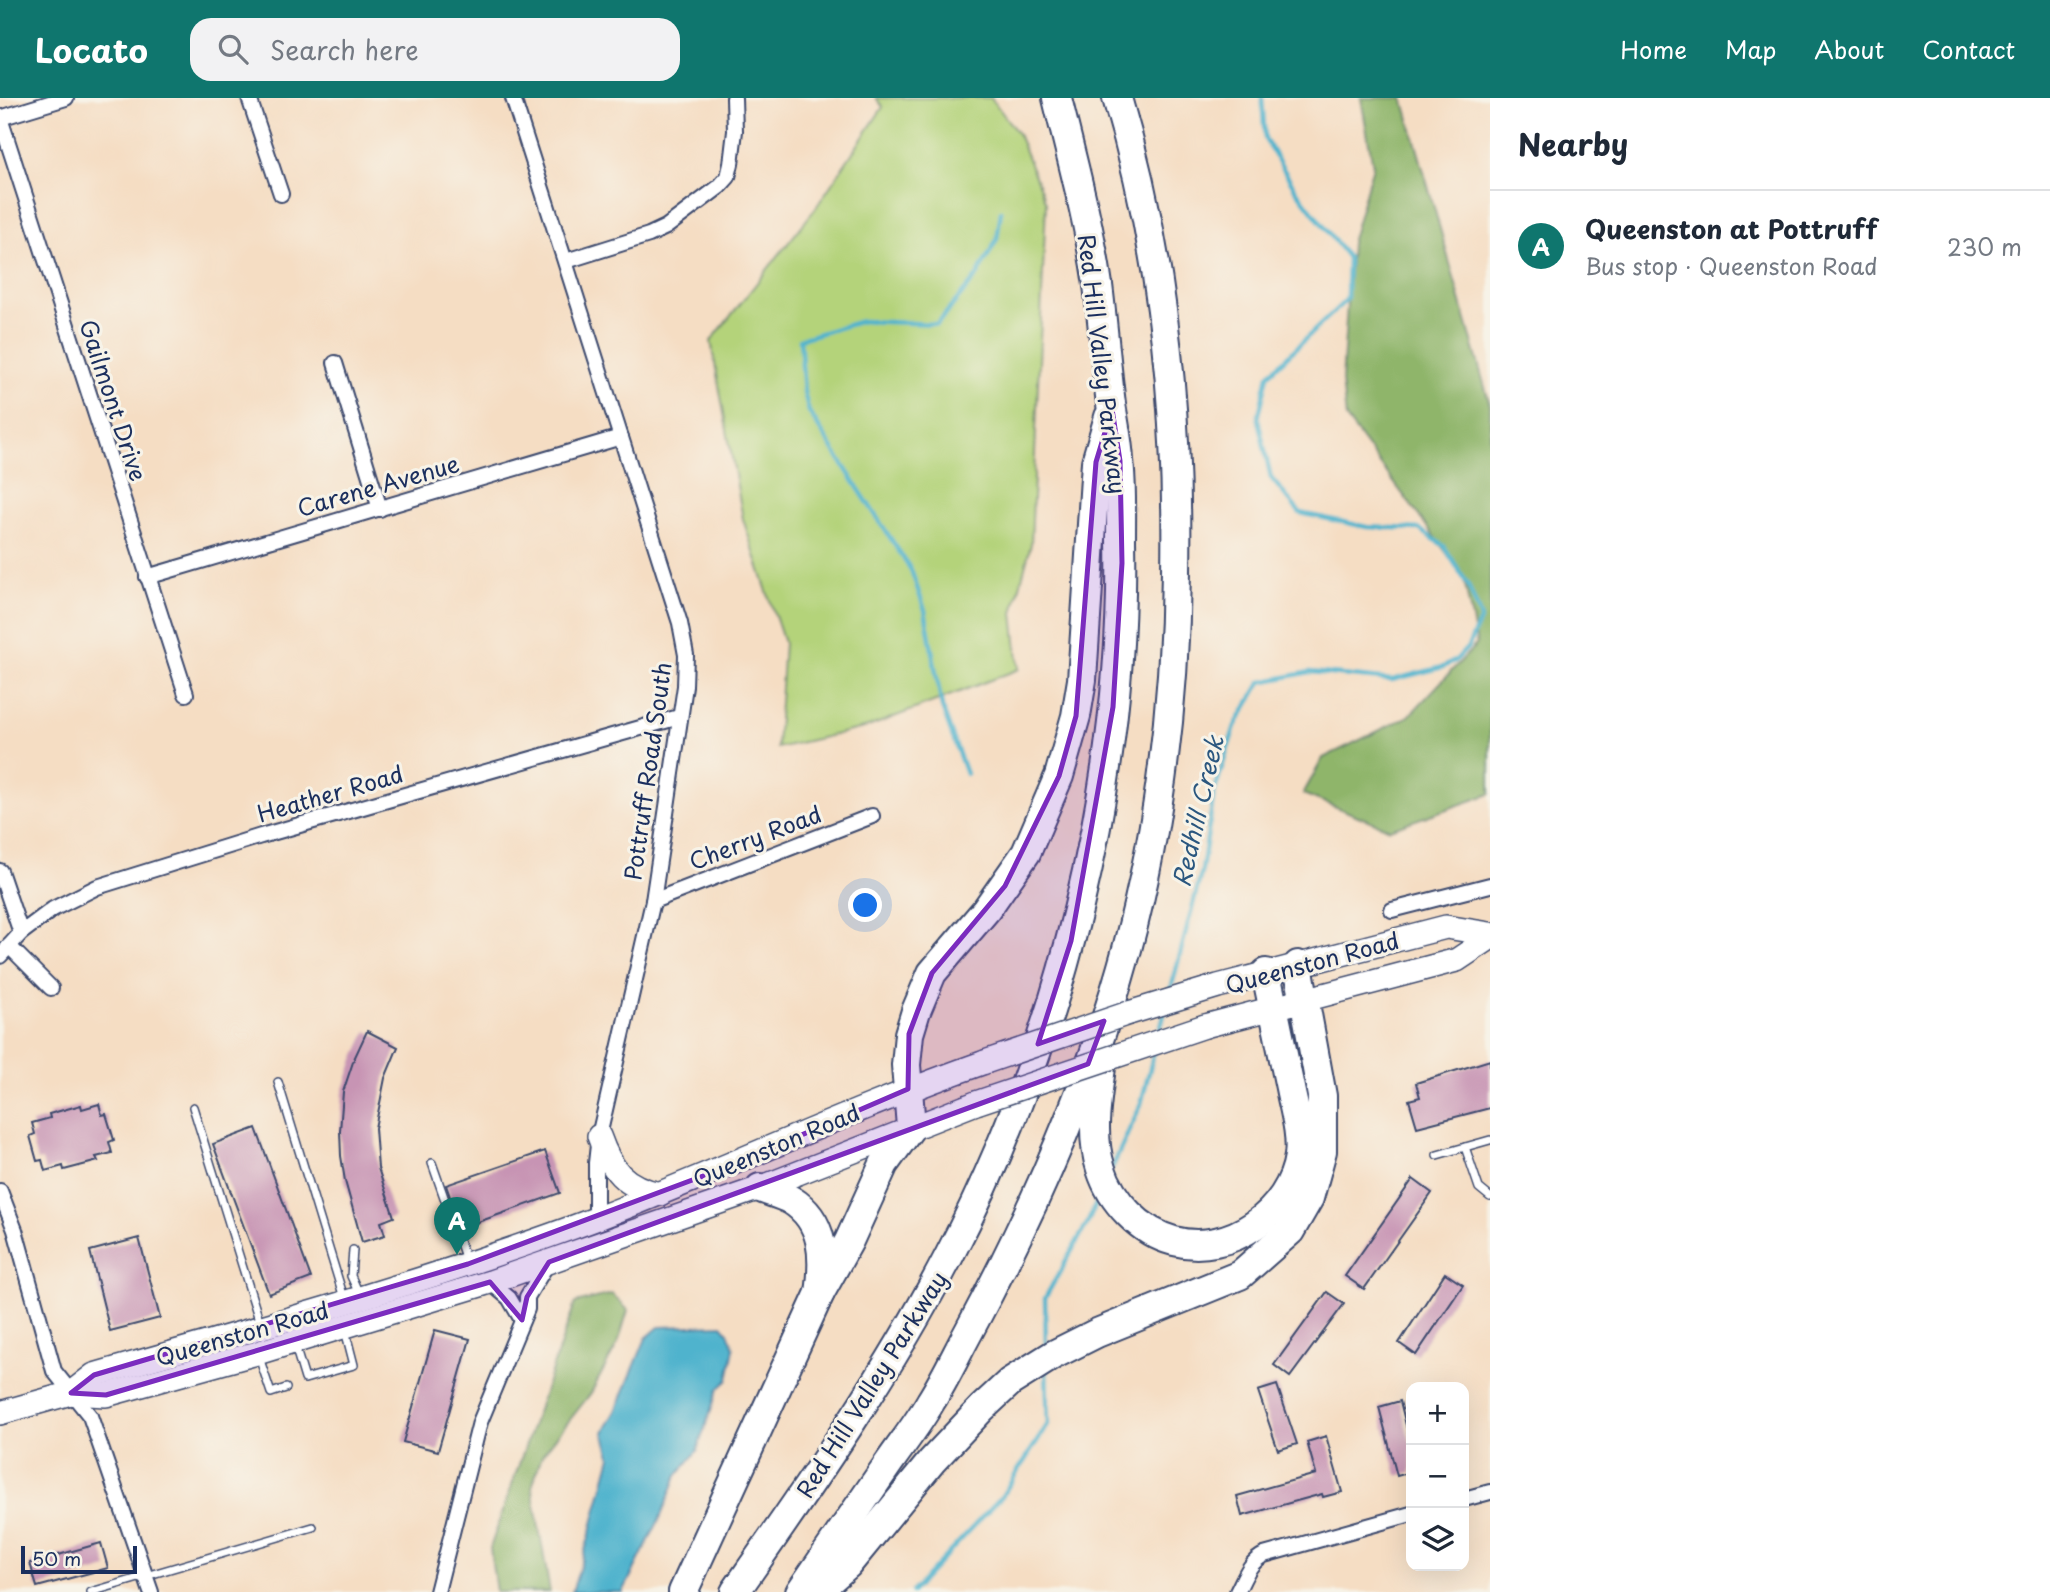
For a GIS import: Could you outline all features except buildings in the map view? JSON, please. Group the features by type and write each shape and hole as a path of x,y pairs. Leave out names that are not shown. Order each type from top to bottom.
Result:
{"highway":[{"name":"Red Hill Valley Parkway","path":"735,1592 801,1497 907,1334 951,1253 990,1172 1039,1041 1071,941 1095,824 1113,707 1122,563 1120,461 1097,283 1057,98"},
{"path":"800,1592 931,1402 993,1286 1050,1167 1108,1011 1128,947 1146,865 1160,785 1175,645 1175,423 1169,356 1151,239 1120,102"},
{"path":"683,1592 820,1293 849,1241 884,1164 911,1127 906,1065 909,1034 932,973 1005,886 1026,853 1059,776 1076,716 1082,680 1096,462 1112,409"},
{"path":"816,1592 847,1565 933,1461 1010,1382 1053,1355 1097,1333 1240,1275 1283,1238 1295,1223 1309,1198 1321,1151 1322,1096 1298,965"},
{"path":"1108,1011 1094,1125 1097,1152 1108,1188 1128,1214 1153,1231 1172,1240 1207,1242 1245,1232 1276,1208 1290,1184 1299,1156 1295,1116 1266,973"},
{"path":"760,1188 790,1199 813,1222 821,1237 823,1250 824,1268 820,1293"}],"main road":[{"name":"Queenston Road","path":"71,1393 93,1375 261,1328 468,1264 660,1194 908,1089 1217,986 1446,927 1490,936"},
{"name":"Queenston Road","path":"0,1413 71,1393 106,1395 257,1353 490,1282 760,1188 976,1103 1205,1026 1457,960 1490,936"},
{"path":"599,1136 609,1160 623,1178 642,1190 660,1194"}],"street":[{"path":"0,118 66,98"},
{"path":"249,98 281,194"},
{"name":"Pottruff Road South","path":"513,98 680,623 686,655 685,686 653,901 599,1136 596,1218"},
{"path":"566,261 649,236 666,227 719,187 728,177 732,164 734,98"},
{"name":"Gailmont Drive","path":"0,118 186,694"},
{"path":"335,363 380,509"},
{"name":"Carene Avenue","path":"147,577 621,437"},
{"name":"Heather Road","path":"51,988 4,951 21,933 53,909 97,887 261,836 679,717"},
{"name":"Cherry Road","path":"653,901 872,816"},
{"path":"0,871 21,933"},
{"path":"1392,910 1490,885"},
{"path":"0,1191 15,1230 54,1371 90,1416 151,1592"},
{"path":"437,1592 481,1422 522,1320 530,1291 549,1262"},
{"path":"490,1282 509,1298 522,1320"},
{"path":"1469,1498 1490,1492"},
{"path":"1237,1592 1250,1567 1256,1559 1264,1555 1406,1515"}],"lane":[{"path":"278,1082 353,1300"},
{"path":"193,1107 261,1328"},
{"path":"1437,1155 1490,1140"},
{"path":"1465,1147 1479,1188 1490,1197"},
{"path":"432,1163 468,1264"},
{"path":"353,1250 353,1300"},
{"path":"293,1342 305,1379 354,1365 344,1326"},
{"path":"257,1353 271,1393 286,1388"},
{"path":"91,1592 313,1527"}],"highlighted area":[{"path":"1112,409 1120,461 1122,563 1113,707 1071,941 1038,1044 1104,1021 1088,1064 549,1262 527,1297 522,1320 490,1282 106,1395 71,1393 94,1375 468,1264 727,1167 908,1089 909,1034 932,973 1005,886 1059,776 1076,716 1096,462"}],"green space":[{"path":"876,98 991,98 1018,134 1046,203 1031,544 1013,613 1019,669 868,727 777,748 784,643 743,519 711,341 815,209 883,107"},
{"path":"1361,98 1403,98 1490,405 1490,794 1390,829 1303,794 1323,758 1409,716 1477,644 1463,575 1346,418 1342,381 1351,243 1373,166"},
{"path":"612,1294 628,1310 618,1343 591,1393 542,1455 532,1487 550,1592 496,1592 490,1548 575,1303"}],"water":[{"path":"722,1325 734,1348 728,1380 718,1389 697,1451 677,1476 661,1516 623,1592 572,1592 611,1456 604,1432 616,1411 646,1338 659,1327"}],"waterway":[{"name":"Redhill Creek","path":"1170,993 1202,870 1214,793 1235,726 1261,682 1310,672 1392,680 1443,667 1455,661 1468,647 1481,618 1468,585 1444,546 1419,529 1367,527 1300,513 1271,478 1258,419 1268,375 1347,299 1348,258 1296,190 1265,139 1262,98"},
{"path":"966,774 942,707 925,610 911,570 809,412 804,392 800,339 862,321 937,324 977,276 997,239 1001,211"},
{"name":"Redhill Creek","path":"1159,1033 1165,1011"},
{"name":"Redhill Creek","path":"1112,1168 1141,1104 1154,1052"},
{"name":"Redhill Creek","path":"1046,1348 1045,1298 1088,1222 1101,1192"},
{"name":"Redhill Creek","path":"912,1592 1002,1496 1048,1424 1046,1370"}],"place":[{"name":"Queenston at Pottruff","path":"457,1255"}]}
